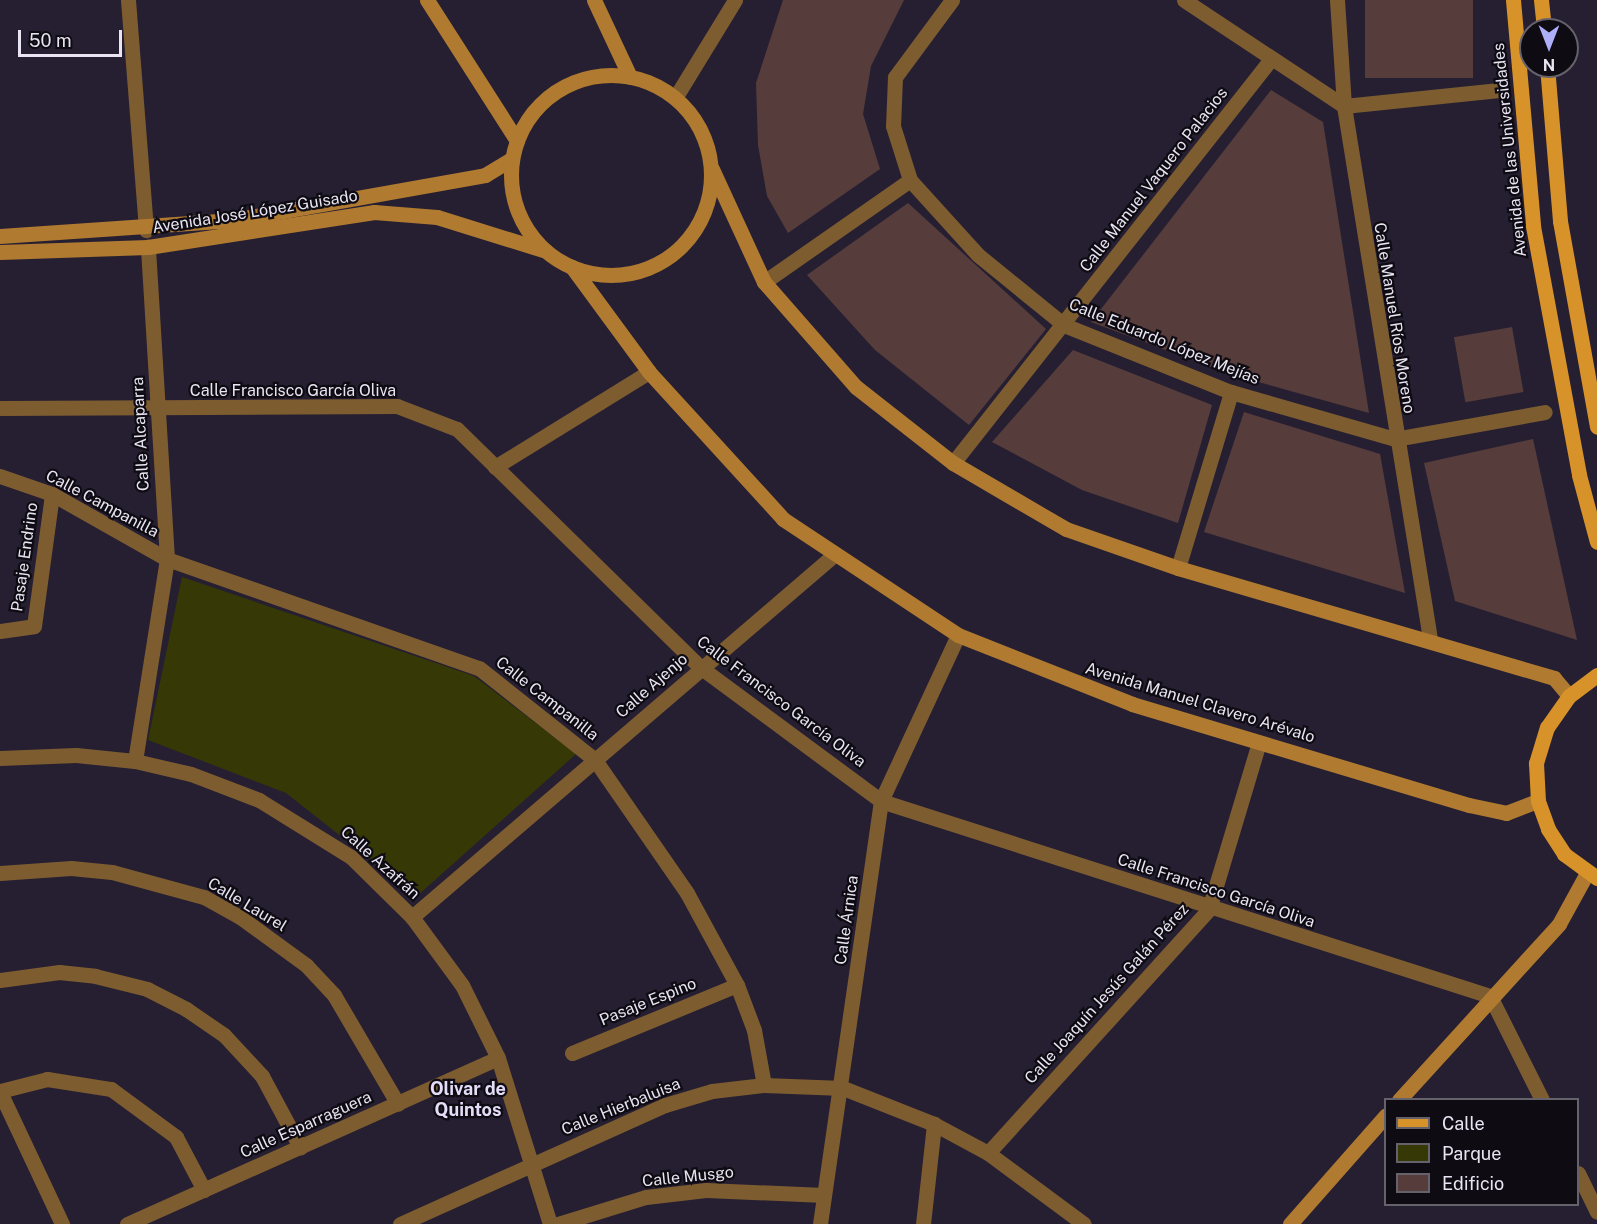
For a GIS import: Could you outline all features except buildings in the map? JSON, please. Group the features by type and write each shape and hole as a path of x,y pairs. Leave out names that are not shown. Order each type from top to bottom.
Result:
{"main road":[{"path":"427,0 517,141"},
{"path":"594,0 630,77"},
{"name":"Avenida de las Universidades","path":"1514,0 1533,226 1579,475 1597,542"},
{"path":"1541,0 1543,18"},
{"path":"712,169 700,222 664,261 616,275 572,267 546,251 517,210 512,159 517,141 541,104 567,85 598,76 630,77 675,98 694,118 712,169 764,282 856,387 953,464 1066,529 1178,568 1430,639 1554,678 1569,696"},
{"path":"1547,78 1560,221 1597,427"},
{"name":"Avenida José López Guisado","path":"0,236 146,230 485,175 512,159"},
{"name":"Avenida José López Guisado","path":"0,252 148,247 374,212 436,217 546,251"},
{"name":"Avenida Manuel Clavero Arévalo","path":"572,267 649,372 783,519 958,635 1132,704 1506,813 1538,801"},
{"path":"1401,1098 1490,996 1559,924 1592,876 1564,854 1538,801 1539,754 1547,727 1569,696 1597,675"},
{"path":"1290,1224 1384,1117"}],"street":[{"path":"128,0 146,230"},
{"path":"675,98 735,0"},
{"name":"Calle Eduardo López Mejías","path":"952,0 895,77 893,126 910,180 978,255 1064,325 1231,392 1395,439 1545,412"},
{"path":"1184,0 1344,106 1499,90"},
{"name":"Calle Manuel Ríos Moreno","path":"1336,0 1344,106 1395,439 1430,639"},
{"name":"Calle Manuel Vaquero Palacios","path":"953,464 1271,59"},
{"path":"764,282 910,180"},
{"name":"Calle Alcaparra","path":"135,761 167,559 148,247"},
{"path":"495,467 649,372"},
{"path":"1178,568 1231,392"},
{"name":"Calle Francisco García Oliva","path":"0,408 397,406 458,429 700,668 881,801 1209,909 1490,996"},
{"name":"Calle Campanilla","path":"0,476 52,494 167,559 479,668 595,760 687,893 737,985 754,1030 764,1085"},
{"name":"Pasaje Endrino","path":"0,631 34,626 52,494"},
{"name":"Calle Ajenjo","path":"412,917 835,554"},
{"name":"Calle Árnica","path":"820,1224 843,1088 881,801 958,635"},
{"name":"Calle Joaquín Jesús Galán Pérez","path":"988,1153 1209,909 1259,742"},
{"name":"Calle Azafrán","path":"0,758 76,755 135,761 226,786 300,822 351,858 412,917 462,985 498,1058 550,1224"},
{"name":"Calle Laurel","path":"0,873 71,868 112,872 204,897 240,917 298,958 333,994 398,1104"},
{"path":"0,980 58,972 95,976 147,989 186,1009 224,1035 262,1076 300,1147"},
{"name":"Pasaje Espino","path":"572,1053 737,985"},
{"path":"1490,996 1541,1098"},
{"name":"Calle Esparraguera","path":"127,1224 498,1058"},
{"path":"62,1224 0,1091 47,1079 111,1089 176,1137 204,1190"},
{"name":"Calle Hierbaluisa","path":"400,1224 665,1105 712,1091 764,1085 843,1088 934,1124 988,1153 1084,1224"},
{"path":"923,1224 934,1124"},
{"path":"1579,1175 1597,1212"},
{"name":"Calle Musgo","path":"558,1224 646,1197 706,1190 824,1195"}],"green space":[{"path":"182,577 474,676 576,754 417,896 286,793 148,740"}],"district":[{"name":"Olivar de Quintos","path":"468,1100"}]}
